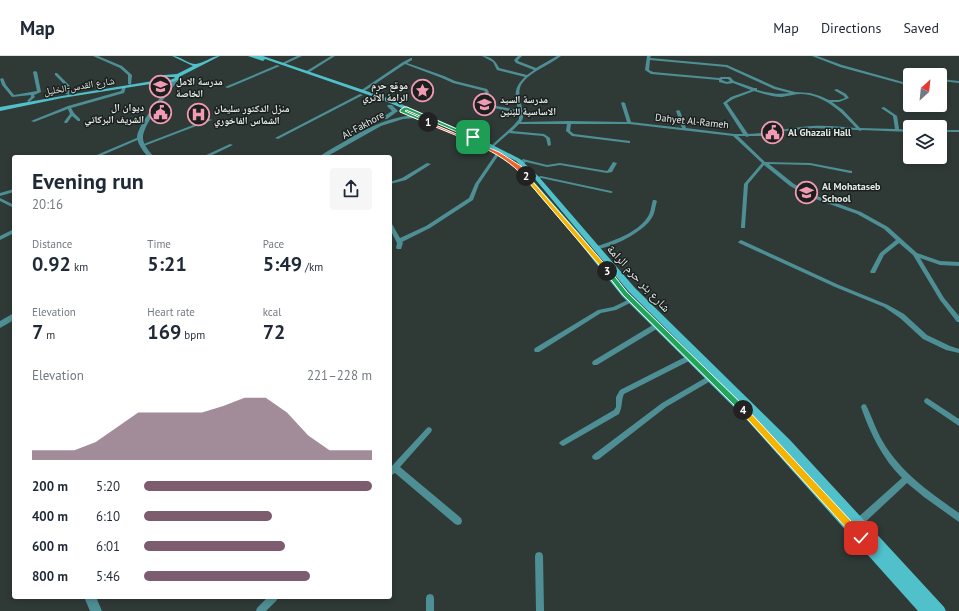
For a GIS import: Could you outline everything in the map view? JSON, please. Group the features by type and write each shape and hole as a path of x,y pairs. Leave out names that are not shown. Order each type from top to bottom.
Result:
{"main road":[{"path":"174,56 196,64"},
{"path":"183,56 196,64"},
{"path":"164,81 176,77 210,56"},
{"path":"176,77 196,64 218,56"},
{"name":"شارع بئر حرم الرامة","path":"250,56 362,93 390,106"},
{"name":"شارع بئر حرم الرامة","path":"259,56 280,65 307,72 362,93 498,153 519,168 632,300 712,377 792,462 926,611"},
{"name":"شارع القدس-الخليل","path":"0,108 68,94 130,84 164,81"},
{"name":"شارع القدس-الخليل","path":"0,108 164,81"},
{"name":"شارع بئر حرم الرامة","path":"401,110 493,146 511,155 521,163 537,178 596,248 651,309 787,443 858,523 940,611"}],"street":[{"path":"95,56 121,67 130,76 130,84"},
{"path":"227,88 300,56"},
{"path":"307,72 333,56"},
{"path":"484,56 494,60 498,69 527,76"},
{"path":"520,56 516,60 517,62 538,70"},
{"path":"493,146 521,119 517,96 518,87 527,76 558,56"},
{"path":"814,56 841,66 903,83"},
{"path":"794,93 776,96 733,82 725,83 720,79 652,73 647,70 649,58 727,66 775,88 794,93 813,94 827,101 848,116 860,130"},
{"path":"277,138 362,93 411,59"},
{"path":"404,63 454,82 486,90 487,91 481,99 485,105 521,112"},
{"path":"2,79 4,85 13,96 32,94 39,92 35,72"},
{"path":"56,74 68,86 68,94"},
{"path":"99,155 137,139 176,77"},
{"path":"164,81 169,87 167,93"},
{"path":"947,81 959,82"},
{"path":"33,121 69,107 124,92 124,87"},
{"path":"747,136 725,103 732,98 756,89"},
{"path":"827,101 839,101 847,98 836,90"},
{"path":"29,101 33,97 32,94"},
{"path":"623,103 629,123"},
{"name":"Al-Fakhore","path":"390,106 401,110"},
{"path":"69,107 72,114 79,120"},
{"path":"883,108 895,116 897,130"},
{"path":"386,121 401,110"},
{"name":"Al-Fakhore","path":"319,155 401,110"},
{"path":"678,111 684,129"},
{"path":"66,122 72,114"},
{"name":"Al-Fakhore","path":"326,155 386,121 399,117 415,116"},
{"path":"143,145 210,120"},
{"path":"569,122 568,131 573,135 629,142"},
{"name":"Dahyet Al-Rameh","path":"518,123 629,123 734,135 764,164 792,185 808,194 859,213 873,220 899,240 914,254 942,299 959,320"},
{"path":"734,135 747,136 812,127 903,130"},
{"path":"947,131 959,130"},
{"path":"508,132 544,135 548,138 549,145"},
{"path":"137,139 150,155"},
{"path":"137,139 145,155"},
{"path":"208,155 231,145"},
{"path":"399,241 428,227 471,199 477,184 498,153"},
{"path":"521,163 525,160 548,166 560,164 591,168 606,172 609,171 615,163"},
{"path":"392,182 404,178 429,164"},
{"path":"743,227 744,189 746,184 764,164 810,164 850,172"},
{"path":"537,178 541,177 611,192"},
{"path":"0,195 12,191"},
{"path":"0,199 12,206"},
{"path":"596,248 613,243 638,228 650,218 655,201"},
{"path":"392,229 399,241 399,248"},
{"path":"0,238 12,232"},
{"path":"873,272 882,254 899,240"},
{"path":"741,242 837,286 886,306 902,316 925,336 948,348 959,351"},
{"path":"914,254 940,263 959,264"},
{"path":"537,350 600,311 614,309 632,300"},
{"path":"0,321 12,313"},
{"path":"0,325 12,317"},
{"path":"595,363 658,326"},
{"path":"563,443 617,412 619,407 619,397 622,392 691,357"},
{"path":"596,457 664,404 712,377"},
{"path":"927,401 959,423"},
{"path":"864,407 871,429 887,457 906,478 959,518"},
{"path":"429,430 392,470 458,521"},
{"path":"858,523 906,478"},
{"path":"538,556 540,611"},
{"path":"430,598 430,611"},
{"path":"260,611 272,599"}],"place":[{"name":"مدرسة الامل الخاصة","path":"160,87"},
{"name":"موقع حرم الرامة الأثري","path":"423,91"},
{"name":"مدرسة السيد الاساسية للبنين","path":"484,105"},
{"name":"ديوان ال الشريف البركاتي","path":"160,113"},
{"name":"منزل الدكتور سليمان الشماس الفاخوري","path":"198,114"},
{"name":"Al Ghazali Hall","path":"772,132"},
{"name":"Al Mohataseb School","path":"807,192"}],"route":[{"path":"473,137 406,108 402,111 498,153 519,168 578,235 625,294 712,377 861,538"}]}
